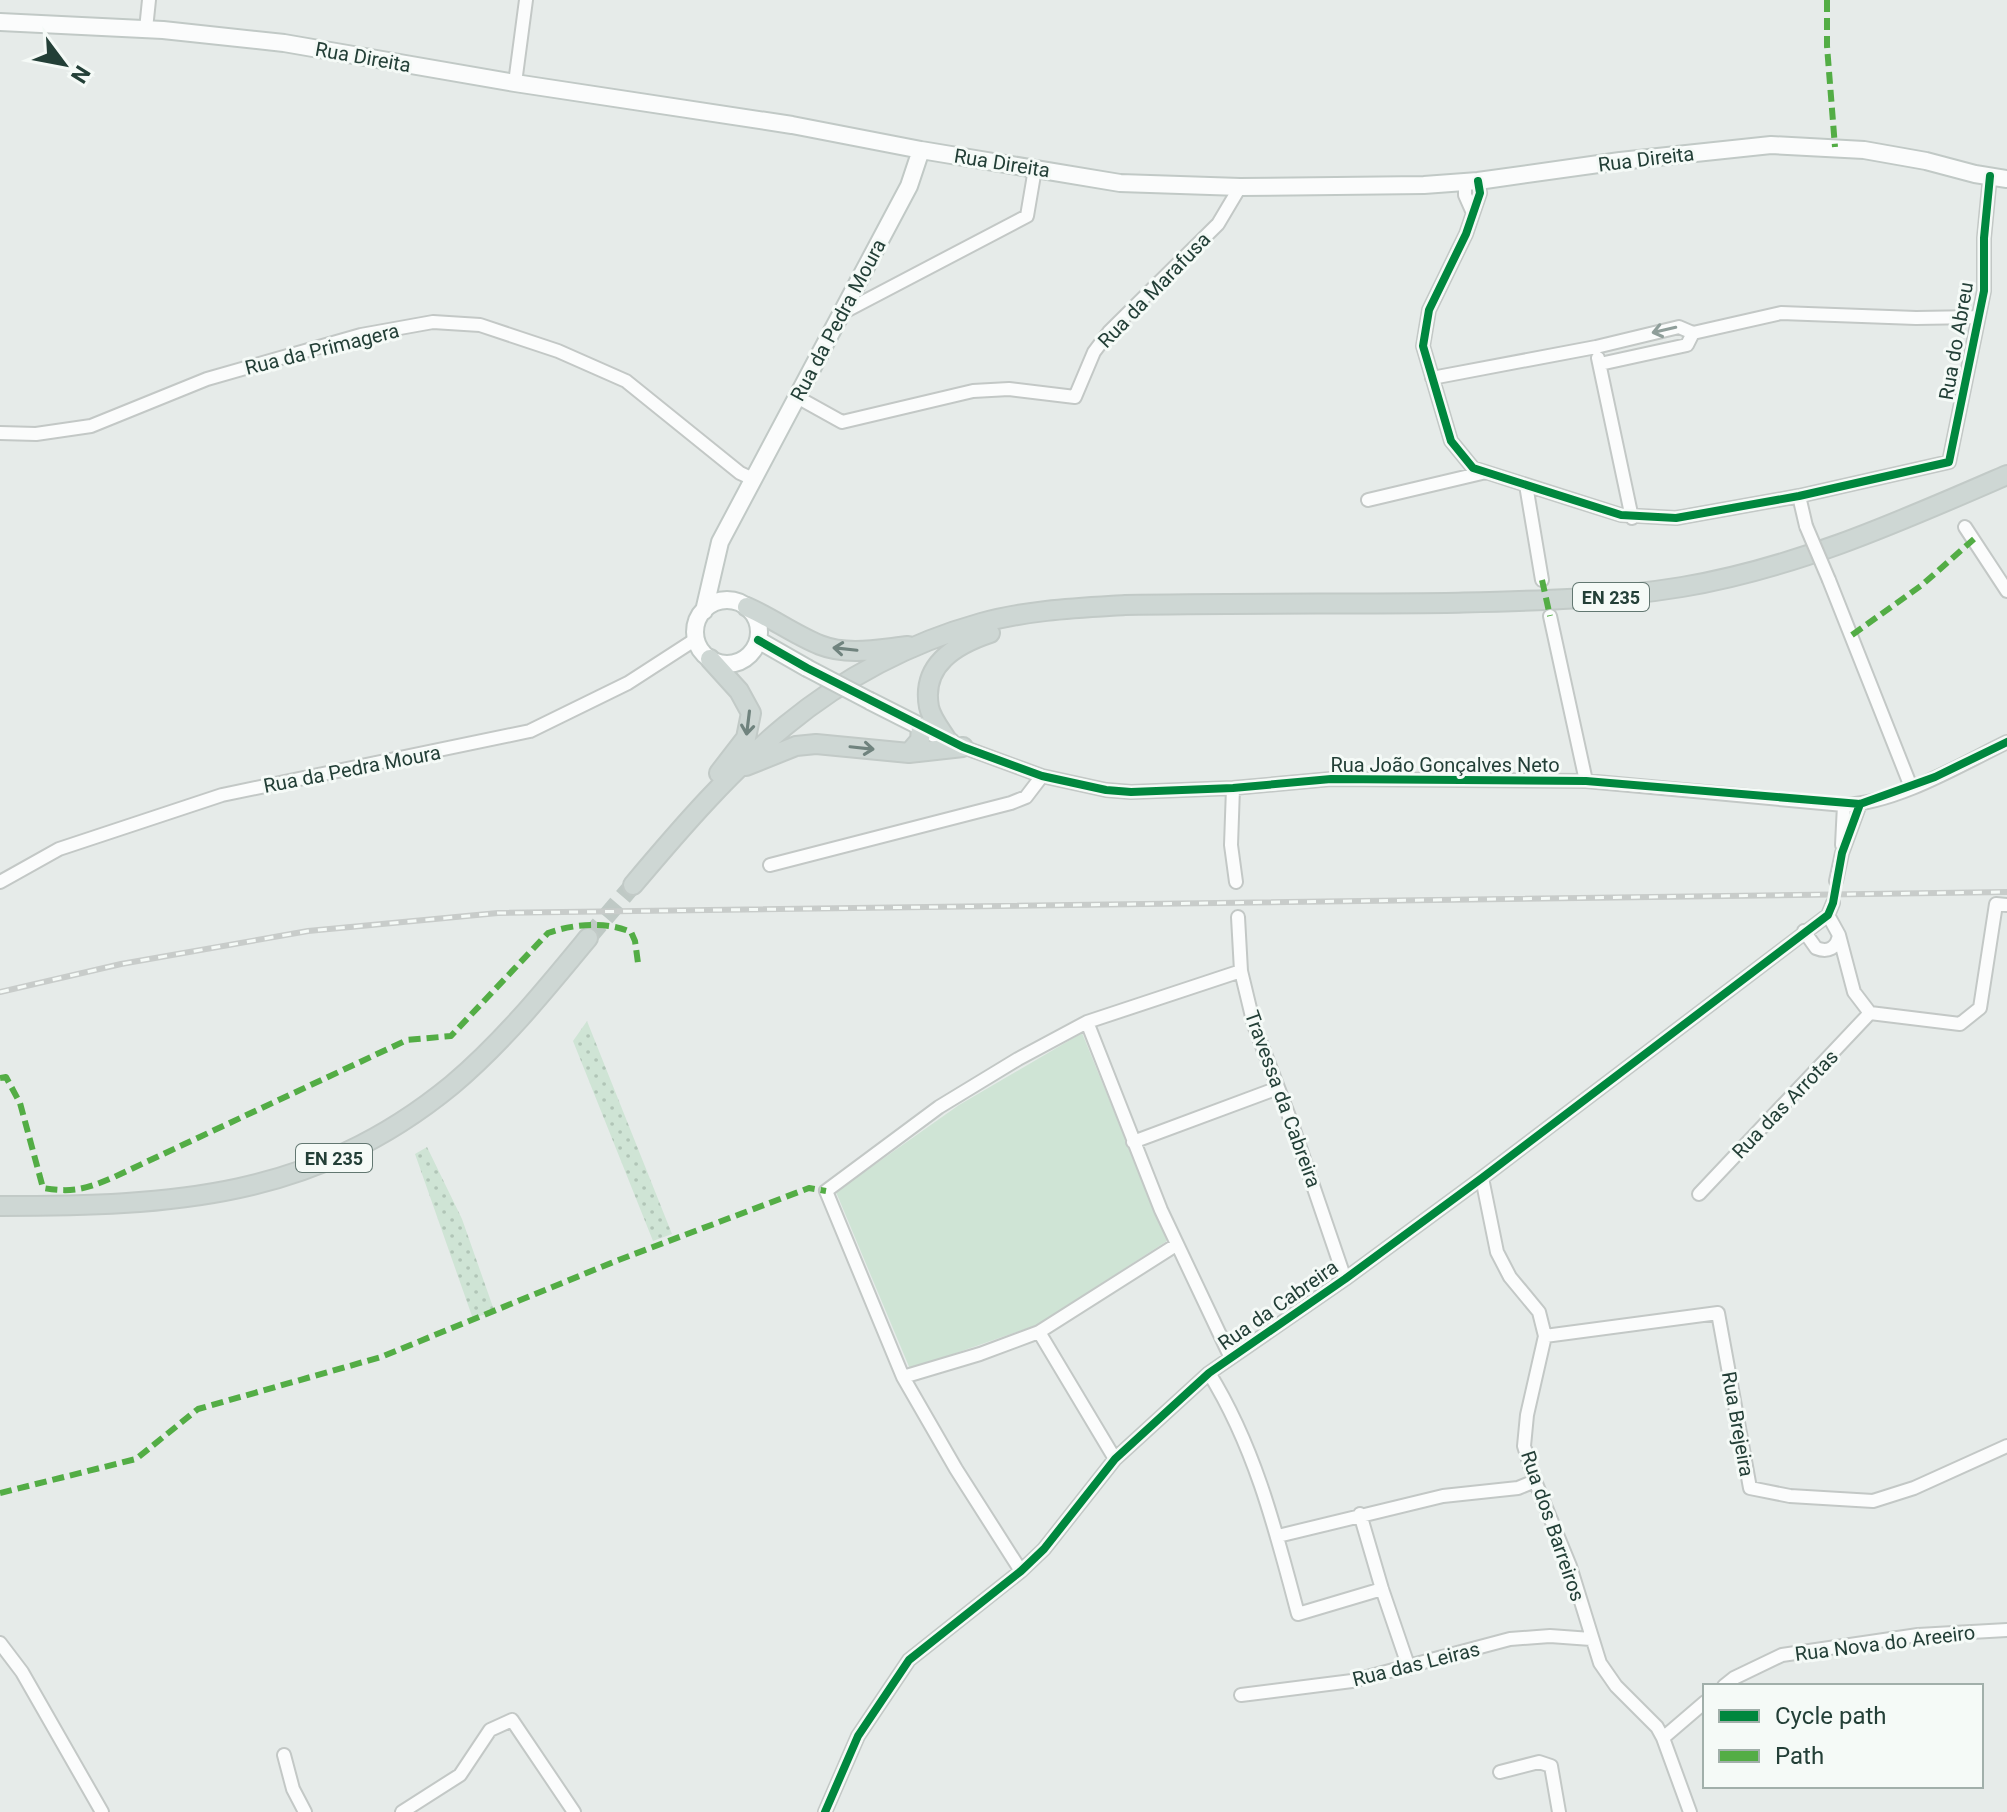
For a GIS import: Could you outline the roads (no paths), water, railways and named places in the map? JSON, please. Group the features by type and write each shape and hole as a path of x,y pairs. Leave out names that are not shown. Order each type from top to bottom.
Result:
{"main road":[{"name":"Rua Direita","path":"0,22 146,29 284,43 515,83 792,125 1120,183 1240,187 1424,185 1471,182 1620,161 1771,145 1864,150 1998,178"},
{"name":"Rua da Pedra Moura","path":"704,611 720,542 909,186 921,150"},
{"name":"EN 235","path":"633,885 733,771 810,704 859,675 922,644 980,623 1064,609 1125,605 1603,599 1684,587 1810,556 1891,526 2007,475"},
{"path":"711,575 720,594 727,600 747,607 821,646 843,651 866,651 922,644"},
{"path":"687,820 746,738 750,724 751,713 747,702 703,654 696,639 698,619 704,611 710,605 727,600"},
{"path":"710,659 729,664 747,657 758,640 757,622 747,607"},
{"path":"733,771 770,755 806,745 909,753 955,743 929,709 928,689 933,670 946,654 969,640 1064,609"},
{"name":"Rua João Gonçalves Neto","path":"758,640 955,743"},
{"path":"909,753 920,740 917,725 929,709"},
{"name":"EN 235","path":"0,1206 168,1201 249,1188 316,1166 391,1129 453,1084 507,1031 588,938"}],"street":[{"path":"146,29 149,0"},
{"path":"515,83 526,0"},
{"path":"844,312 1027,216 1035,169"},
{"name":"Rua do Abreu","path":"1799,496 1949,462 1984,291 1984,238 1998,178"},
{"path":"1471,182 1480,193 1456,257 1429,310 1423,346 1451,441 1473,468 1632,518 1676,518 1799,496 1806,526 1911,787"},
{"name":"Rua da Marafusa","path":"797,397 842,422 973,391 1009,389 1075,397 1094,352 1109,332 1218,224 1240,187"},
{"path":"1432,378 1596,347 1679,327 1693,333 1781,313 1978,317"},
{"name":"Rua da Primagera","path":"0,433 36,434 91,426 207,379 361,335 433,322 480,325 558,351 626,381 740,473 753,479"},
{"path":"1600,364 1687,345 1693,333"},
{"path":"1596,347 1632,518"},
{"path":"1368,500 1476,473 1489,473"},
{"path":"1526,485 1542,580"},
{"path":"1965,527 2007,591"},
{"path":"1550,616 1586,781"},
{"name":"Rua da Pedra Moura","path":"0,882 59,849 222,795 530,731 628,683 696,639"},
{"name":"Rua João Gonçalves Neto","path":"955,743 1042,776 1106,790 1131,792 1233,788 1331,779 1586,781 1844,805 1860,804 1911,787 2007,742"},
{"path":"770,865 1011,803 1026,797 1042,776"},
{"path":"1233,788 1231,845 1236,882"},
{"path":"1836,881 1842,853 1860,804"},
{"path":"1842,853 1844,805"},
{"path":"1839,935 1854,992 1870,1013 1960,1024 1980,1008 1996,904 2007,905"},
{"name":"Rua da Cabreira","path":"825,1812 858,1736 909,1660 1044,1549 1115,1459 1209,1373 1345,1279 1482,1178 1831,909 1839,935"},
{"name":"Travessa da Cabreira","path":"1238,917 1241,971 1254,1025 1345,1279"},
{"path":"1804,931 1816,948 1828,950 1847,966"},
{"path":"1828,950 1838,942 1839,935"},
{"path":"1021,1571 956,1469 903,1377 826,1191 939,1107 1087,1022 1241,971"},
{"name":"Rua das Arrotas","path":"1699,1194 1870,1013"},
{"path":"1087,1022 1176,1245 1231,1358"},
{"path":"1133,1142 1278,1088"},
{"path":"1482,1178 1497,1252 1510,1277 1539,1312 1545,1336"},
{"path":"903,1377 1039,1332 1176,1245"},
{"name":"Rua Brejeira","path":"1545,1336 1718,1313 1750,1488 1790,1496 1873,1501 1914,1488 2007,1446"},
{"path":"1039,1332 1115,1459"},
{"name":"Rua dos Barreiros","path":"1545,1336 1527,1415 1524,1446 1570,1566 1600,1663 1616,1686 1657,1727 1690,1812"},
{"path":"1209,1373 1233,1415 1267,1497 1298,1614 1382,1589"},
{"path":"1278,1536 1443,1496 1518,1488 1535,1481"},
{"path":"1360,1514 1409,1668"},
{"name":"Rua Nova do Areeiro","path":"1726,1684 1782,1655 1918,1635 2007,1630"},
{"name":"Rua das Leiras","path":"1241,1695 1352,1681 1510,1639 1550,1636 1591,1639"},
{"path":"2,1651 22,1672 102,1812"},
{"path":"1663,1738 1703,1704"},
{"path":"402,1812 460,1775 490,1730 512,1720 574,1812"},
{"path":"284,1755 293,1789 305,1812"},
{"path":"1500,1772 1539,1762 1551,1766 1559,1812"}],"tunnel":[{"path":"588,938 633,885"}],"railway":[{"path":"0,992 121,964 308,931 498,913 2007,892"}]}
